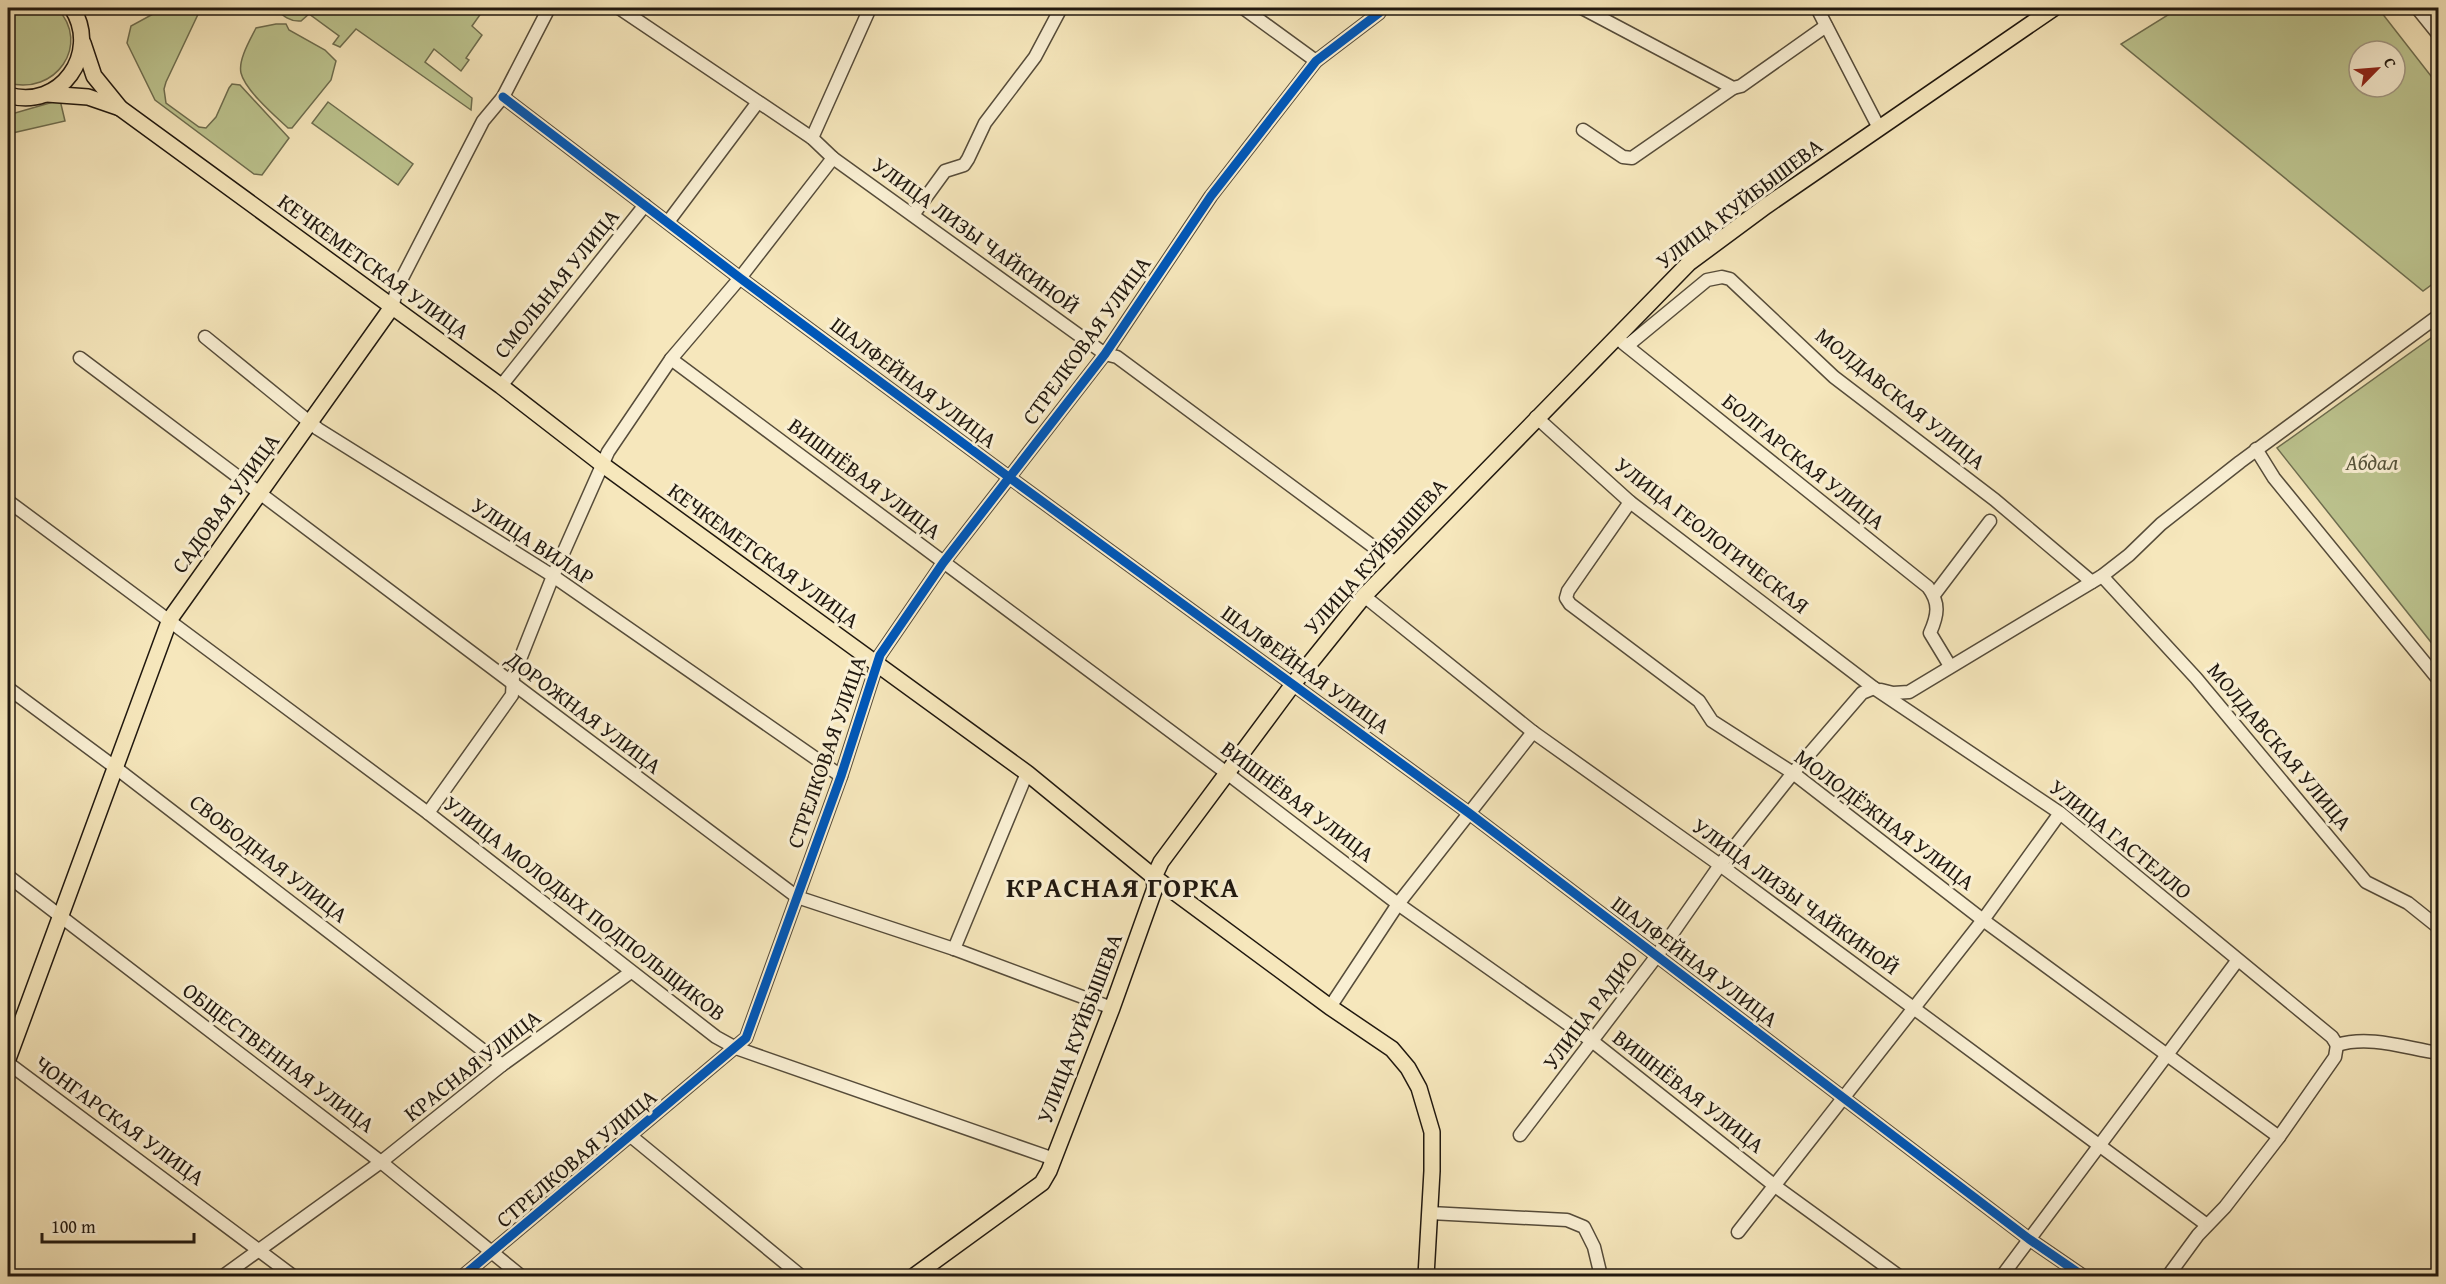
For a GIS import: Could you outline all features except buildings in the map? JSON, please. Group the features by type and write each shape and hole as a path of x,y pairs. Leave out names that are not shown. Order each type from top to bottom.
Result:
{"main road":[{"path":"72,8 81,26"},
{"path":"8,106 26,98 45,94 60,86 72,74 80,59 82,43 78,8"},
{"name":"УЛИЦА КУЙБЫШЕВА","path":"914,1276 1042,1183 1054,1159 1112,1008 1155,888 1154,877 1161,862 1294,683 1394,562 1689,263 1766,206 2054,8"},
{"name":"КЕЧКЕМЕТСКАЯ УЛИЦА","path":"82,43 94,76 120,108 501,386 603,465 1027,773 1154,877 1329,1007 1392,1049 1408,1068 1419,1088 1432,1132 1426,1276"},
{"name":"КЕЧКЕМЕТСКАЯ УЛИЦА","path":"45,94 88,97 120,108"},
{"path":"8,95 26,98"},
{"name":"САДОВАЯ УЛИЦА","path":"8,1061 170,619 188,590 262,493 392,307"}],"street":[{"name":"САДОВАЯ УЛИЦА","path":"392,307 398,286 468,148 483,121 503,97 549,8"},
{"name":"УЛИЦА ЛИЗЫ ЧАЙКИНОЙ","path":"619,8 812,138 833,158 1106,354 1117,357 1394,562"},
{"path":"812,138 870,8"},
{"path":"913,215 945,171 964,165 985,123 1035,57 1060,8"},
{"path":"1243,8 1316,61"},
{"name":"СТРЕЛКОВАЯ УЛИЦА","path":"463,1276 492,1255 746,1038 842,776 874,680 875,664 943,563 1106,354 1211,196 1316,61 1379,13 1382,8"},
{"path":"1582,8 1737,87"},
{"path":"1817,8 1879,128"},
{"path":"2417,8 2439,34"},
{"path":"1583,130 1623,157 1632,158 1826,26"},
{"name":"ШАЛФЕЙНАЯ УЛИЦА","path":"503,97 740,278 1010,478 1294,683 1846,1098 2029,1239 2083,1276"},
{"path":"668,222 758,102"},
{"path":"428,813 512,695 512,685 553,576 608,452 671,359 740,278 833,158"},
{"name":"СМОЛЬНАЯ УЛИЦА","path":"501,386 645,206"},
{"name":"МОЛДАВСКАЯ УЛИЦА","path":"1627,346 1707,280 1722,277 1730,279 1834,377 2097,579 2196,678 2366,882 2408,903 2439,927"},
{"path":"1870,685 1893,693 1909,692 2097,579 2129,555 2161,524 2256,449 2439,316"},
{"name":"УЛИЦА ВИЛАР","path":"205,337 310,424 553,576 842,776"},
{"name":"БОЛГАРСКАЯ УЛИЦА","path":"1615,337 1928,587 1934,595"},
{"name":"ДОРОЖНАЯ УЛИЦА","path":"80,358 797,897 954,949 1112,1008"},
{"name":"ВИШНЁВАЯ УЛИЦА","path":"671,359 1228,774 1398,904 1592,1041 1775,1186 1899,1276"},
{"name":"УЛИЦА ГЕОЛОГИЧЕСКАЯ","path":"1536,417 1630,502 1870,685"},
{"path":"2256,449 2274,478 2439,679"},
{"name":"УЛИЦА МОЛОДЫХ ПОДПОЛЬЩИКОВ","path":"8,501 170,619 428,813 716,1037 736,1048 1054,1159"},
{"name":"МОЛОДЁЖНАЯ УЛИЦА","path":"1630,502 1568,591 1568,601 1699,701 1712,721 1793,773 1983,920 2279,1137"},
{"path":"1950,666 1930,633 1937,615 1934,595 1990,521"},
{"name":"УЛИЦА ЛИЗЫ ЧАЙКИНОЙ","path":"1364,596 1533,732 1720,865 2207,1225"},
{"name":"УЛИЦА РАДИО","path":"1520,1135 1656,957 1720,865 1793,773 1870,685"},
{"name":"УЛИЦА ГАСТЕЛЛО","path":"1870,685 2060,813 2332,1038 2337,1045"},
{"name":"СВОБОДНАЯ УЛИЦА","path":"8,688 116,768 502,1065"},
{"path":"1329,1007 1398,904 1533,732"},
{"path":"954,949 1027,773"},
{"path":"1738,1232 1846,1098 1912,1008 1983,920 2060,813"},
{"name":"ОБЩЕСТВЕННАЯ УЛИЦА","path":"8,876 381,1162 492,1255 521,1276"},
{"path":"2001,1276 2237,961"},
{"name":"КРАСНАЯ УЛИЦА","path":"223,1276 381,1162 502,1065 631,972"},
{"path":"2168,1276 2279,1137 2335,1057 2337,1045 2352,1041 2367,1041 2439,1053"},
{"name":"ЧОНГАРСКАЯ УЛИЦА","path":"8,1061 293,1276"},
{"path":"632,1137 801,1276"},
{"path":"1430,1213 1567,1221 1584,1227 1594,1246 1601,1276"}],"green space":[{"path":"8,8 57,8 67,22 71,37 69,51 63,64 53,75 40,82 25,85 8,83"},
{"path":"164,8 201,8 166,82 164,89 166,103 199,127 206,128 216,117 232,84 240,85 289,138 262,175 254,174 155,100 127,43 131,26"},
{"path":"275,8 400,8 404,10 408,8 480,8 482,12 472,26 482,35 466,58 469,60 461,71 434,49 425,62 472,98 471,110 356,29 340,47 333,44 339,36 309,14 301,21 293,21"},
{"path":"2179,8 2378,8 2402,39 2347,39 2347,99 2407,99 2407,45 2438,85 2438,280 2423,291 2121,44"},
{"path":"286,24 289,30 325,50 336,61 331,80 292,128 288,128 261,102 248,87 241,73 243,56 256,28"},
{"path":"60,100 65,121 8,134 8,115"},
{"path":"328,102 413,164 398,185 312,123"},
{"name":"Абдал","path":"2438,333 2438,651 2277,448"}],"cycle path":[{"path":"463,1276 746,1038 841,776 880,655 943,563 1105,354 1211,196 1316,61 1379,13 1382,8"},
{"path":"503,97 740,278 1469,813 2029,1239 2083,1276"}],"district":[{"name":"КРАСНАЯ ГОРКА","path":"1123,886"}]}
